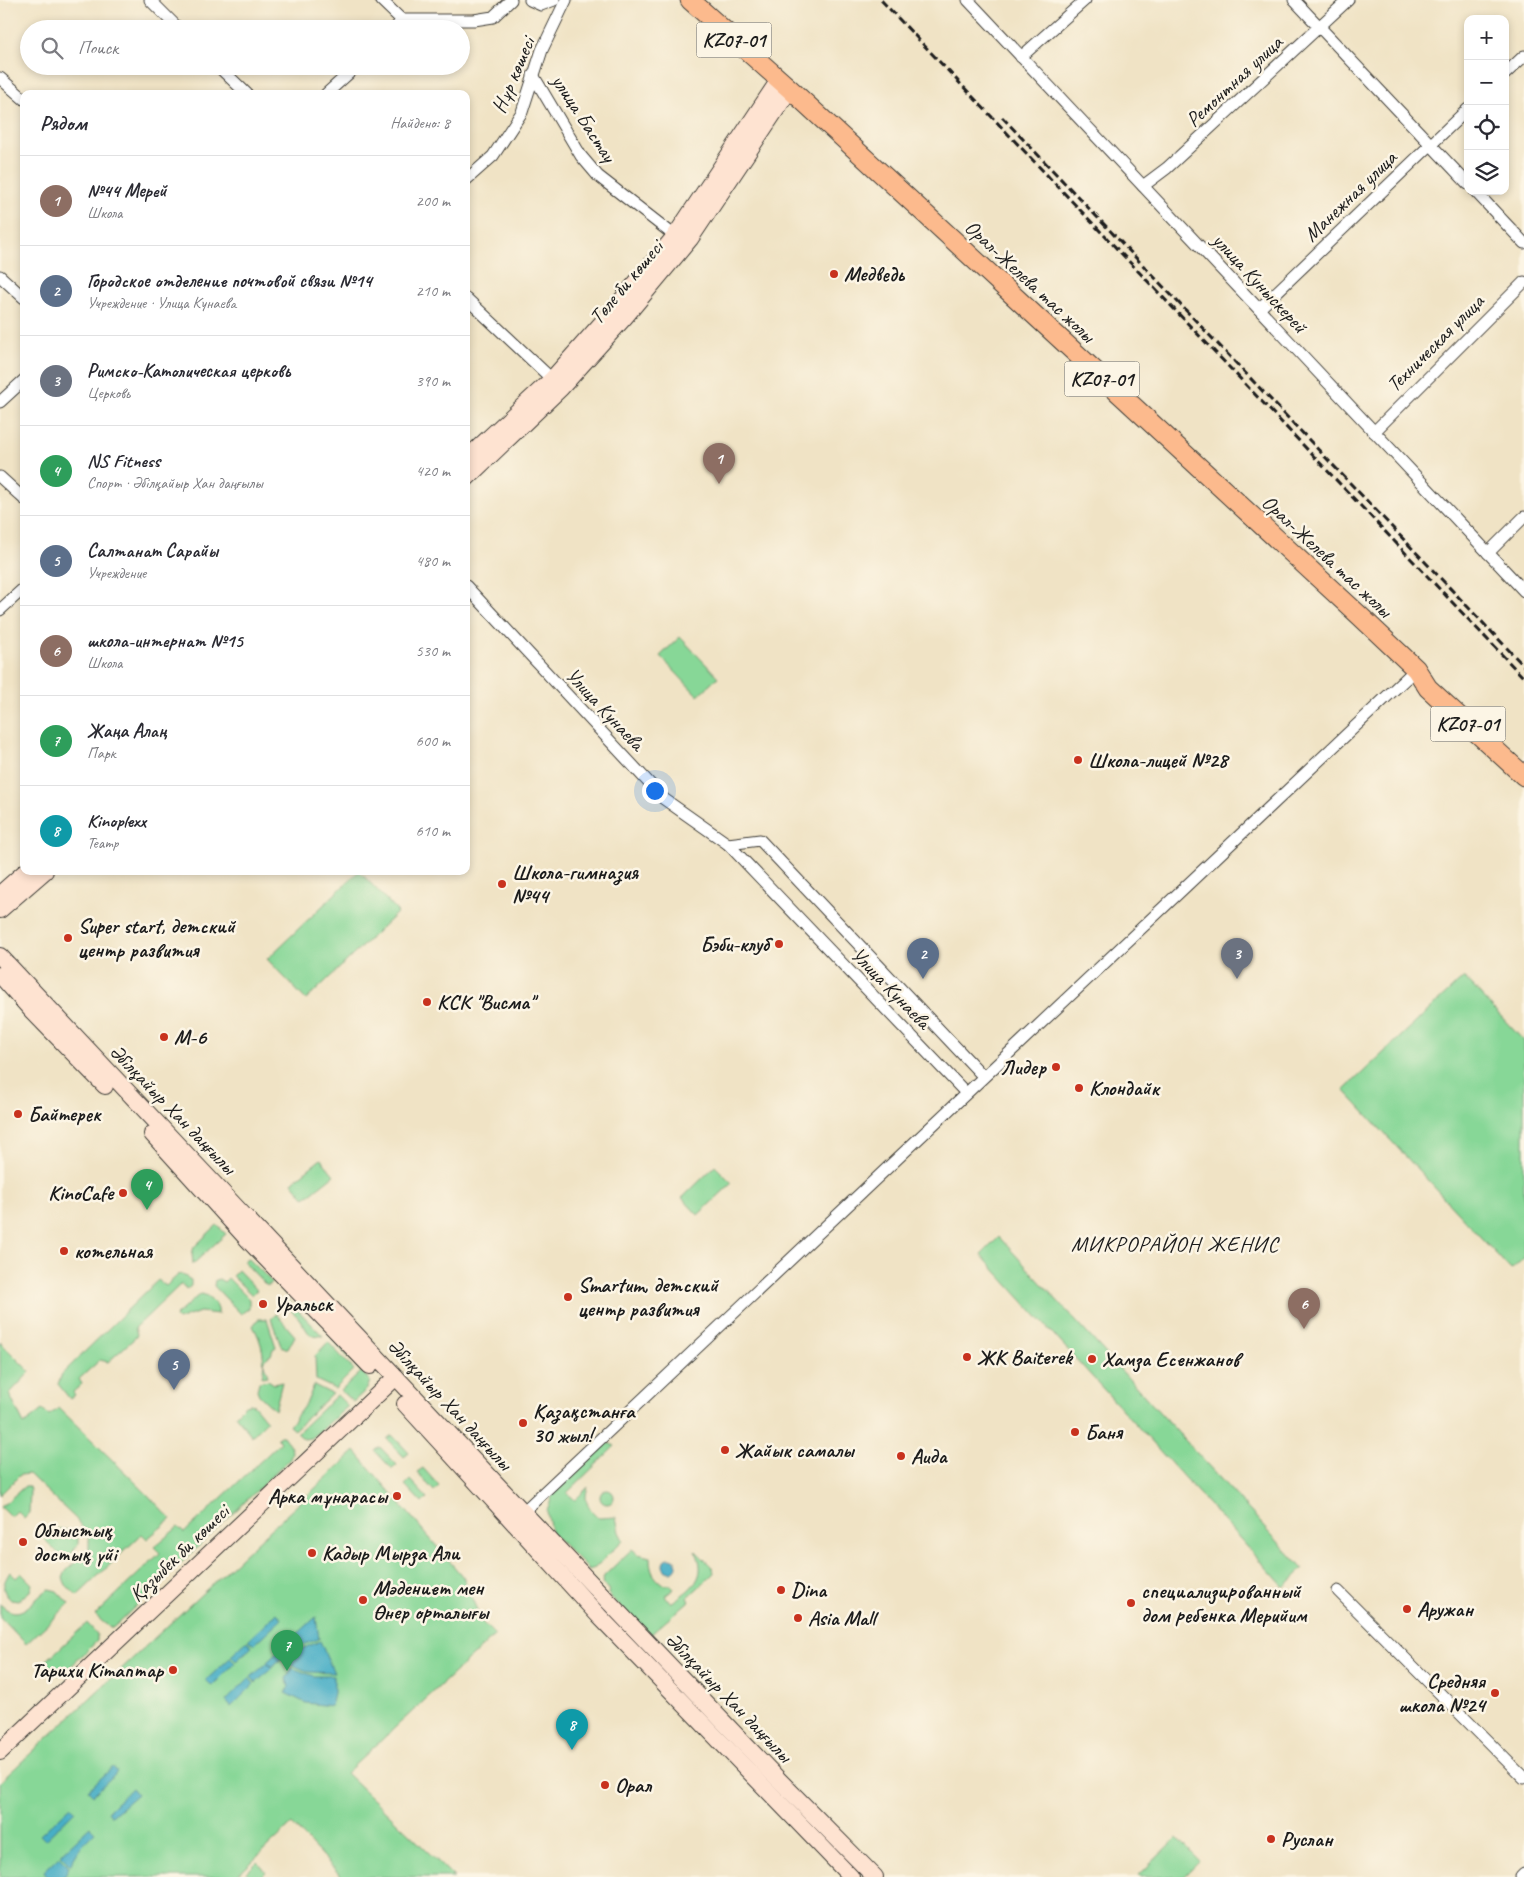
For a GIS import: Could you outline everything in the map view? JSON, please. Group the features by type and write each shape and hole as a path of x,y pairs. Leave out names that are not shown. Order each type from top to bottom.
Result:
{"main road":[{"name":"KZ07-01","path":"690,0 784,84"},
{"name":"Төле би көшесі","path":"470,456 556,383 675,236 784,84"},
{"name":"Төле би көшесі","path":"470,475 556,383 625,317 690,239 784,84"},
{"name":"Орал-Желева тас жолы","path":"784,84 1416,669"},
{"name":"KZ07-01","path":"1416,669 1428,688 1524,776"},
{"path":"0,894 21,875"},
{"path":"0,910 40,875"},
{"name":"Әбілқайыр Хан даңғылы","path":"0,956 518,1518 639,1658 851,1877"},
{"name":"Әбілқайыр Хан даңғылы","path":"0,975 32,1011 145,1127 254,1246 392,1381"},
{"name":"Қазыбек би көшесі","path":"0,1752 392,1381"},
{"name":"Әбілқайыр Хан даңғылы","path":"518,1518 872,1876"}],"street":[{"path":"150,0 171,20"},
{"path":"381,0 403,20"},
{"path":"470,20 493,17 511,0"},
{"path":"530,0 541,5 554,0"},
{"name":"Нұр көшесі","path":"470,176 493,156 522,112 542,50 566,0"},
{"name":"улица Куныскерей","path":"968,0 1524,591"},
{"path":"1021,57 1085,0"},
{"path":"1294,0 1464,180"},
{"name":"Ремонтная улица","path":"1143,186 1167,168 1348,0"},
{"path":"1509,70 1524,56"},
{"path":"227,75 243,90"},
{"path":"330,90 347,75"},
{"name":"улица Бастау","path":"533,75 581,156 598,176 675,236"},
{"path":"0,78 20,96"},
{"name":"Манежная улица","path":"1259,309 1464,113"},
{"path":"1478,195 1524,243"},
{"path":"0,276 20,294"},
{"name":"Техническая улица","path":"1374,432 1524,282"},
{"path":"470,302 556,383"},
{"path":"0,402 20,384"},
{"path":"0,477 20,495"},
{"path":"1488,553 1524,517"},
{"name":"Улица Кунаева","path":"470,590 664,799 728,844 966,1093"},
{"path":"0,610 20,592"},
{"path":"518,1518 983,1076 1416,669"},
{"name":"Улица Кунаева","path":"728,844 760,840 983,1076"},
{"path":"1338,1591 1524,1778"},
{"path":"1521,1877 1524,1874"}],"green space":[{"path":"680,637 718,677 698,696 660,656"},
{"path":"355,875 363,875 398,912 306,1000 267,959"},
{"path":"1464,977 1524,1041 1524,1258 1511,1270 1344,1090"},
{"path":"321,1159 334,1175 305,1198 292,1182"},
{"path":"715,1166 732,1183 698,1215 682,1198"},
{"path":"217,1225 226,1234 193,1264 192,1254 194,1247"},
{"path":"999,1237 1303,1569 1284,1587 981,1255"},
{"path":"248,1258 272,1282 267,1286 244,1262"},
{"path":"238,1270 257,1290 252,1295 232,1276"},
{"path":"181,1274 191,1280 191,1286 187,1289 181,1284 135,1328 136,1337 108,1362 100,1360 79,1379 82,1384 73,1392 75,1395 70,1399 58,1384 62,1374 158,1280 166,1286"},
{"path":"228,1278 249,1299 249,1308 241,1314 214,1286 215,1280 219,1279 224,1282"},
{"path":"202,1294 214,1302 218,1314 200,1312 178,1320 176,1318 175,1316"},
{"path":"284,1300 288,1300 323,1336 310,1335 298,1317 284,1304"},
{"path":"276,1314 295,1336 288,1349 281,1346 271,1319"},
{"path":"258,1319 267,1319 276,1347 264,1364 262,1350 253,1326"},
{"path":"333,1338 370,1381 367,1389 353,1402 341,1391 361,1372"},
{"path":"0,1342 30,1372 9,1394 24,1424 42,1410 49,1415 59,1408 171,1519 147,1539 142,1534 77,1596 66,1585 63,1578 66,1571 89,1549 89,1537 76,1519 29,1474 20,1475 0,1495"},
{"path":"328,1342 354,1370 335,1389 316,1380 315,1356"},
{"path":"264,1364 267,1371 267,1376 262,1377"},
{"path":"268,1380 274,1384 282,1382 275,1410 259,1395 257,1390 259,1382"},
{"path":"314,1385 332,1394 294,1430 289,1426 307,1402"},
{"path":"337,1395 348,1406 312,1438 304,1439 297,1433"},
{"path":"245,1405 254,1405 267,1421 252,1436 235,1415"},
{"path":"392,1435 409,1453 404,1457 387,1439"},
{"path":"283,1436 291,1446 290,1459 115,1626 112,1628 95,1615 160,1553 154,1547 178,1527 184,1533 281,1442 277,1438"},
{"path":"606,1442 615,1446 567,1493 575,1500 588,1487 587,1504 599,1518 616,1517 623,1540 595,1568 589,1570 551,1532 547,1511 553,1493"},
{"path":"380,1447 397,1465 392,1469 375,1451"},
{"path":"355,1451 463,1577 482,1622 495,1635 346,1773 454,1877 342,1877 292,1824 236,1877 0,1877 0,1782"},
{"path":"423,1468 439,1486 434,1491 417,1472"},
{"path":"410,1480 427,1498 422,1503 405,1485"},
{"path":"25,1486 29,1486 30,1491 29,1513 24,1518 17,1511 11,1517 1,1507"},
{"path":"604,1490 610,1490 614,1497 610,1504 604,1504 600,1500 600,1494"},
{"path":"51,1528 70,1530 78,1538 78,1545 70,1555 61,1556 44,1539 44,1530"},
{"path":"632,1549 638,1554 650,1557 652,1570 657,1579 664,1585 671,1585 674,1589 665,1596 671,1603 692,1587 699,1575 699,1560 695,1550 713,1568 714,1573 687,1598 689,1601 649,1636 608,1594 609,1589 602,1583 604,1576"},
{"path":"10,1572 16,1578 21,1573 32,1584 30,1591 18,1601 11,1600 4,1590 4,1583"},
{"path":"49,1589 57,1591 69,1604 26,1644 0,1617 0,1604 7,1610 20,1611"},
{"path":"87,1623 97,1634 97,1641 64,1673 58,1675 44,1663"},
{"path":"1177,1838 1200,1861 1184,1877 1141,1877 1139,1875"},
{"path":"257,1862 266,1872 261,1877 251,1877 247,1872"}],"water":[{"path":"667,1558 673,1558 677,1565 673,1572 667,1572 663,1568 663,1562"},
{"path":"277,1613 282,1619 254,1645 248,1640"},
{"path":"316,1617 319,1639 294,1650 272,1667 267,1662"},
{"path":"247,1641 252,1647 236,1661 231,1656"},
{"path":"320,1641 334,1673 309,1672 283,1661 290,1654"},
{"path":"230,1658 235,1663 212,1686 206,1680"},
{"path":"267,1663 272,1668 256,1683 251,1677"},
{"path":"292,1668 314,1676 334,1676 334,1693 331,1706 306,1703 285,1693 289,1686 286,1679"},
{"path":"249,1678 254,1684 231,1707 226,1701"},
{"path":"113,1767 117,1772 93,1795 88,1790"},
{"path":"132,1788 137,1794 112,1816 108,1811"},
{"path":"71,1806 75,1811 45,1840 40,1835"},
{"path":"90,1827 95,1832 82,1845 70,1865 60,1855"},
{"path":"59,1857 69,1867 64,1877 47,1877 44,1871"}],"railway":[{"path":"881,0 1524,678"},
{"path":"1002,117 1524,666"}],"place":[{"name":"Медведь","path":"834,274"},
{"name":"№44 Мерей","path":"719,484"},
{"name":"Школа-лицей №28","path":"1078,760"},
{"name":"Школа-гимназия №44","path":"502,884"},
{"name":"Super start, детский центр развития","path":"68,938"},
{"name":"Бэби-клуб","path":"779,944"},
{"name":"Городское отделение почтовой связи №14","path":"923,979"},
{"name":"Римско-Католическая церковь","path":"1237,979"},
{"name":"КСК \"Висма\"","path":"427,1002"},
{"name":"M-6","path":"164,1037"},
{"name":"Лидер","path":"1056,1067"},
{"name":"Клондайк","path":"1079,1088"},
{"name":"Байтерек","path":"18,1114"},
{"name":"KinoCafe","path":"123,1193"},
{"name":"NS Fitness","path":"147,1210"},
{"name":"котельная","path":"64,1251"},
{"name":"Smartum, детский центр развития","path":"568,1297"},
{"name":"Уральск","path":"263,1304"},
{"name":"школа-интернат №15","path":"1304,1329"},
{"name":"ЖК Baiterek","path":"967,1357"},
{"name":"Хамза Есенжанов","path":"1092,1359"},
{"name":"Салтанат Сарайы","path":"174,1390"},
{"name":"Қазақстанға 30 жыл!","path":"523,1423"},
{"name":"Баня","path":"1075,1432"},
{"name":"Жайык самалы","path":"725,1450"},
{"name":"Аида","path":"901,1456"},
{"name":"Арка мұнарасы","path":"397,1496"},
{"name":"Облыстық достық үйі","path":"23,1542"},
{"name":"Кадыр Мырза Али","path":"312,1553"},
{"name":"Dina","path":"781,1590"},
{"name":"Мәдениет мен Өнер орталығы","path":"363,1600"},
{"name":"специализированный дом ребенка Мерийим","path":"1131,1603"},
{"name":"Аружан","path":"1407,1609"},
{"name":"Asia Mall","path":"798,1618"},
{"name":"Тарихи Кітаптар","path":"173,1670"},
{"name":"Жаңа Алаң","path":"287,1671"},
{"name":"Средняя школа №24","path":"1495,1693"},
{"name":"Kinoplexx","path":"572,1750"},
{"name":"Орал","path":"605,1785"},
{"name":"Руслан","path":"1271,1839"}],"district":[{"name":"МИКРОРАЙОН ЖЕНИС","path":"1175,1243"}]}
